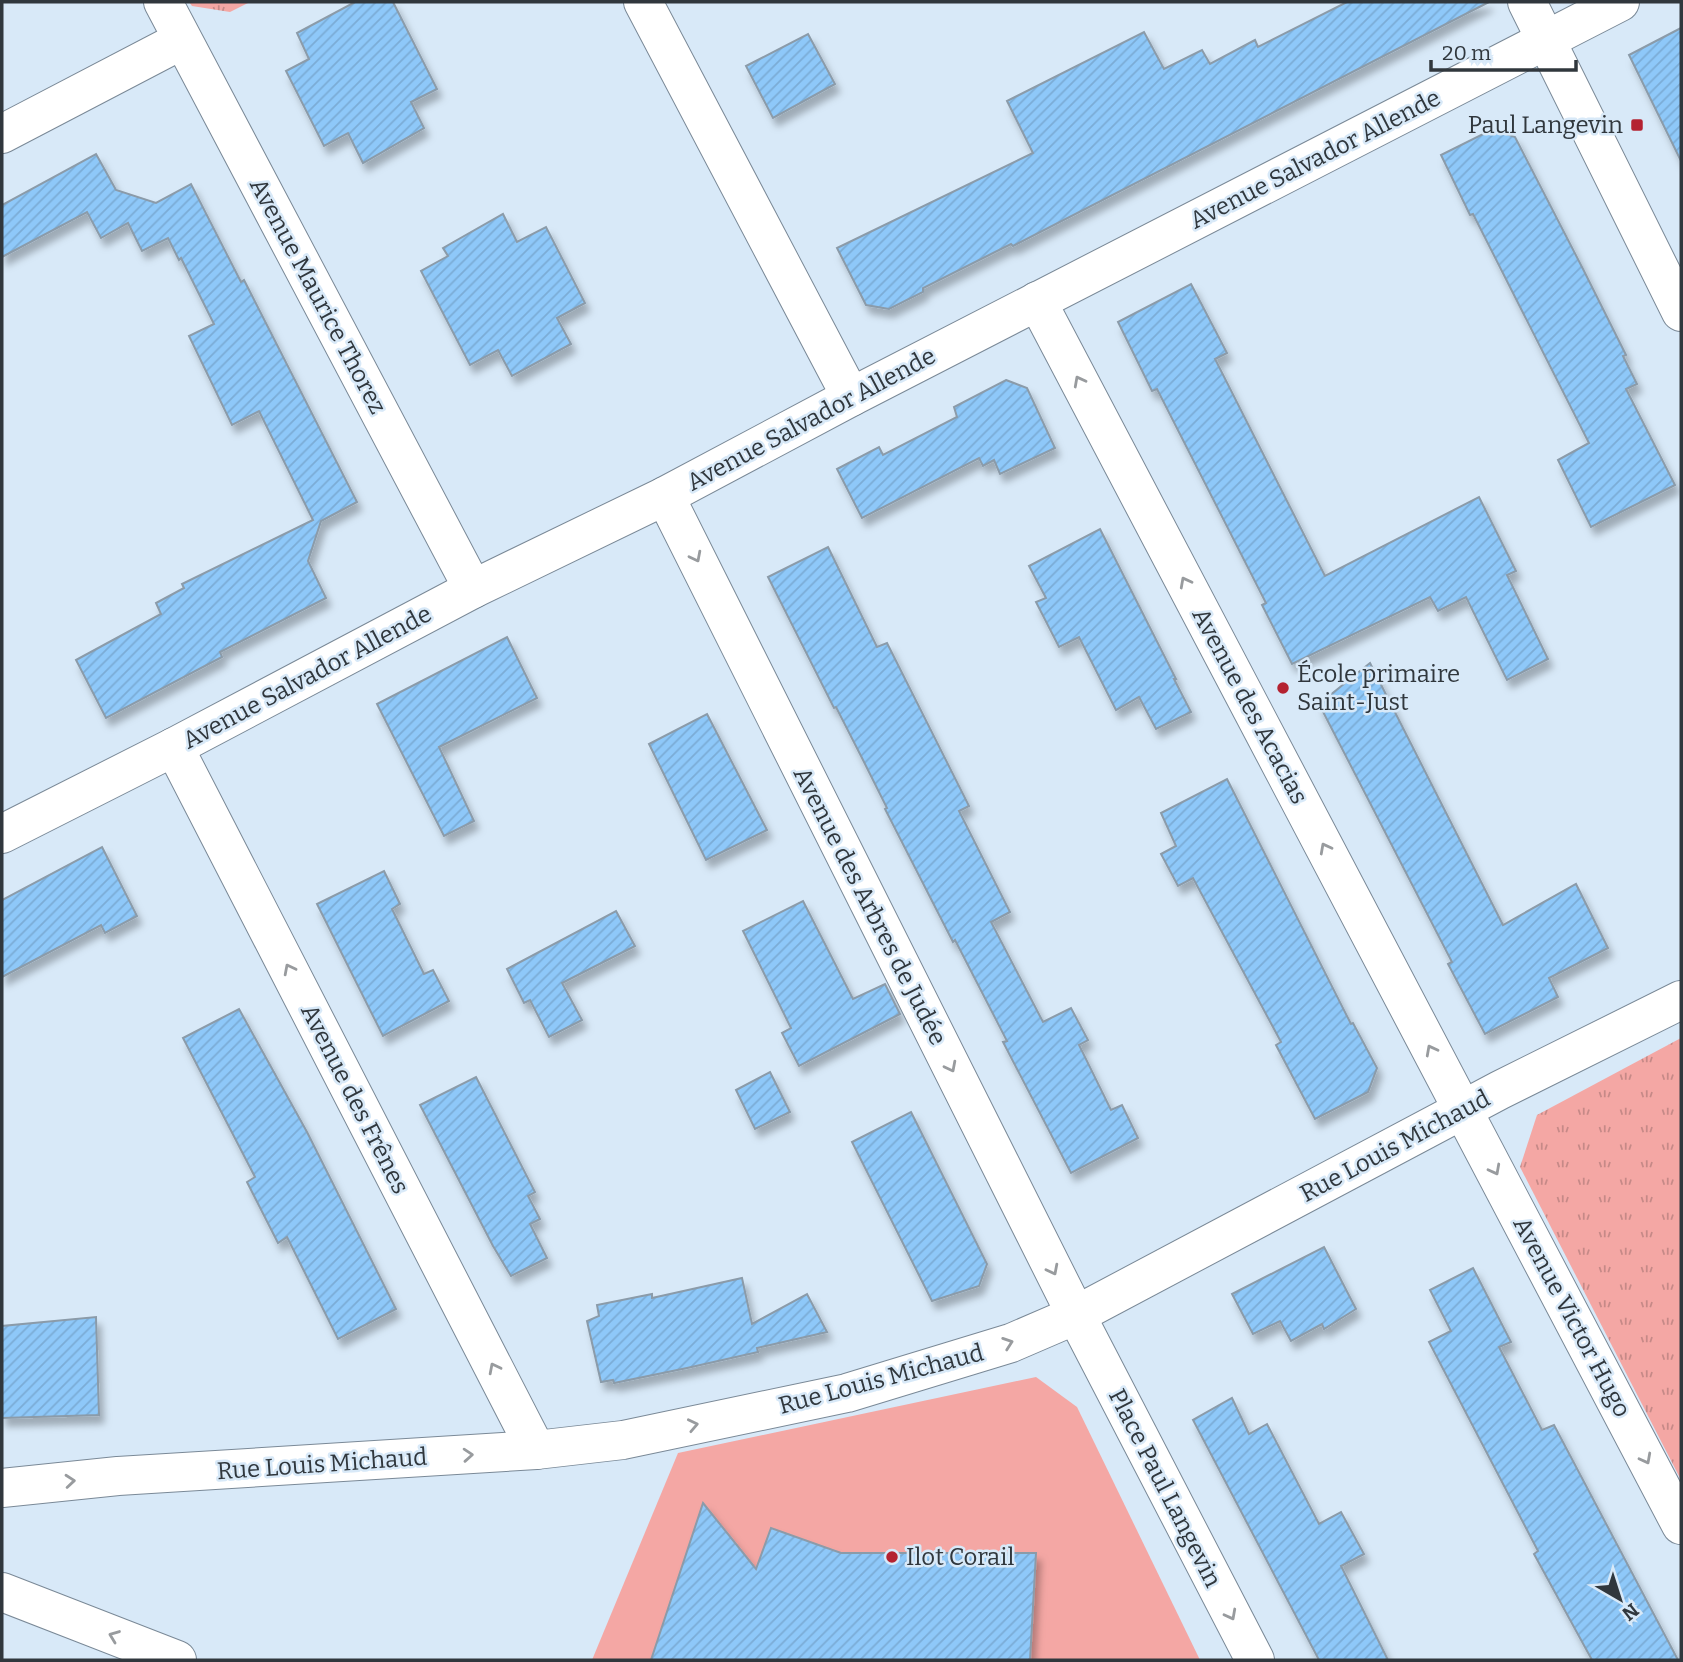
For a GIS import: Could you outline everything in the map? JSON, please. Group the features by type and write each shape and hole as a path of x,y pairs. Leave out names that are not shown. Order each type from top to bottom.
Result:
{"street":[{"name":"Avenue Maurice Thorez","path":"163,2 473,589"},
{"path":"643,2 850,397"},
{"path":"1527,2 1681,312"},
{"name":"Avenue Salvador Allende","path":"2,834 174,747 473,589 665,496 850,397 1620,2"},
{"path":"2,134 182,40"},
{"name":"Avenue des Acacias","path":"1037,301 1463,1110"},
{"name":"Avenue des Arbres de Judée","path":"665,496 1076,1315"},
{"name":"Avenue des Frênes","path":"174,747 536,1450"},
{"name":"Rue Louis Michaud","path":"2,1488 118,1476 536,1450 623,1440 847,1393 1011,1343 1076,1315 1463,1110 1681,1000"},
{"name":"Avenue Victor Hugo","path":"1463,1110 1681,1525"},
{"name":"Place Paul Langevin","path":"1076,1315 1255,1660"},
{"path":"2,1592 177,1660"}],"green space":[{"path":"189,2 250,2 230,12 192,6"},
{"path":"1681,1038 1681,1480 1520,1167 1537,1115"},
{"name":"Ilot Corail","path":"1036,1377 1077,1407 1200,1660 592,1660 678,1453"}],"building":[{"path":"355,2 393,2 437,89 411,102 424,128 363,163 348,133 324,146 286,71 309,59 297,33"},
{"path":"1347,2 1489,2 1013,246 1011,244 923,288 923,292 889,309 866,305 837,248 1033,153 1007,101 1144,32 1164,69 1202,50 1210,64 1255,40 1258,47"},
{"path":"1681,28 1681,161 1629,55"},
{"path":"808,34 835,84 773,118 746,66"},
{"path":"1493,129 1515,137 1583,269 1626,355 1623,356 1637,384 1626,389 1675,485 1591,527 1558,460 1589,443 1441,155"},
{"path":"96,154 116,190 156,203 191,184 241,282 244,280 357,502 321,521 308,561 326,598 220,652 222,657 106,718 76,660 161,614 156,603 184,588 182,584 313,520 259,411 232,425 189,336 214,324 168,238 142,251 128,223 101,238 87,212 2,257 2,205"},
{"path":"503,214 517,242 546,227 585,303 557,318 571,344 512,376 498,350 470,365 421,271 448,256 443,248"},
{"path":"1191,284 1227,353 1215,359 1325,576 1479,497 1516,571 1507,575 1548,659 1507,680 1466,597 1438,611 1430,597 1292,664 1262,605 1266,603 1157,389 1152,391 1118,322"},
{"path":"1006,380 1027,388 1055,448 1000,474 994,460 983,466 979,458 862,518 837,469 879,447 883,455 957,417 954,407"},
{"path":"1100,529 1191,712 1156,729 1139,697 1116,710 1079,637 1059,647 1036,602 1046,598 1029,566"},
{"path":"828,547 877,647 887,643 969,806 959,811 1010,912 991,922 1043,1022 1071,1008 1088,1040 1079,1045 1111,1110 1122,1105 1138,1138 1071,1173 1003,1042 1007,1041 955,940 953,942 768,577"},
{"path":"507,637 537,698 439,747 474,821 444,836 377,704"},
{"path":"1370,663 1503,925 1576,884 1608,948 1549,978 1558,997 1485,1034 1448,964 1452,962 1319,704"},
{"path":"707,714 767,830 706,860 649,744"},
{"path":"1227,779 1351,1024 1353,1023 1377,1068 1368,1092 1315,1119 1276,1045 1281,1042 1193,878 1178,886 1161,854 1176,846 1161,813"},
{"path":"102,847 137,916 105,933 101,925 2,977 2,900"},
{"path":"384,871 400,904 392,909 424,974 433,970 449,1001 383,1036 317,904"},
{"path":"803,901 853,999 885,984 900,1014 799,1066 782,1033 791,1028 743,931"},
{"path":"616,911 635,946 562,983 582,1020 549,1037 530,1000 524,1003 507,969"},
{"path":"239,1009 307,1132 396,1309 338,1339 287,1237 278,1243 247,1182 255,1177 183,1038"},
{"path":"770,1072 790,1112 755,1129 736,1090"},
{"path":"476,1077 535,1192 528,1196 540,1219 530,1224 547,1258 511,1276 420,1105"},
{"path":"911,1112 987,1264 979,1286 932,1301 852,1142"},
{"path":"1324,1247 1356,1309 1324,1329 1322,1324 1291,1341 1280,1321 1253,1334 1232,1294"},
{"path":"1473,1268 1511,1342 1499,1347 1542,1430 1554,1425 1678,1660 1592,1660 1534,1554 1538,1551 1429,1342 1451,1331 1430,1290"},
{"path":"742,1278 752,1324 807,1294 827,1332 757,1348 758,1352 687,1368 614,1383 613,1380 601,1382 587,1321 599,1316 597,1305 652,1294 652,1298"},
{"path":"96,1317 99,1415 2,1418 2,1326"},
{"path":"1232,1398 1249,1434 1267,1424 1319,1524 1341,1512 1364,1554 1341,1566 1388,1660 1319,1660 1193,1420"},
{"path":"703,1503 756,1569 771,1528 841,1553 1036,1553 1030,1660 651,1660"}],"place":[{"name":"Paul Langevin","path":"1637,125"},
{"name":"École primaire Saint-Just","path":"1283,688"},
{"name":"Ilot Corail","path":"892,1557"}]}
